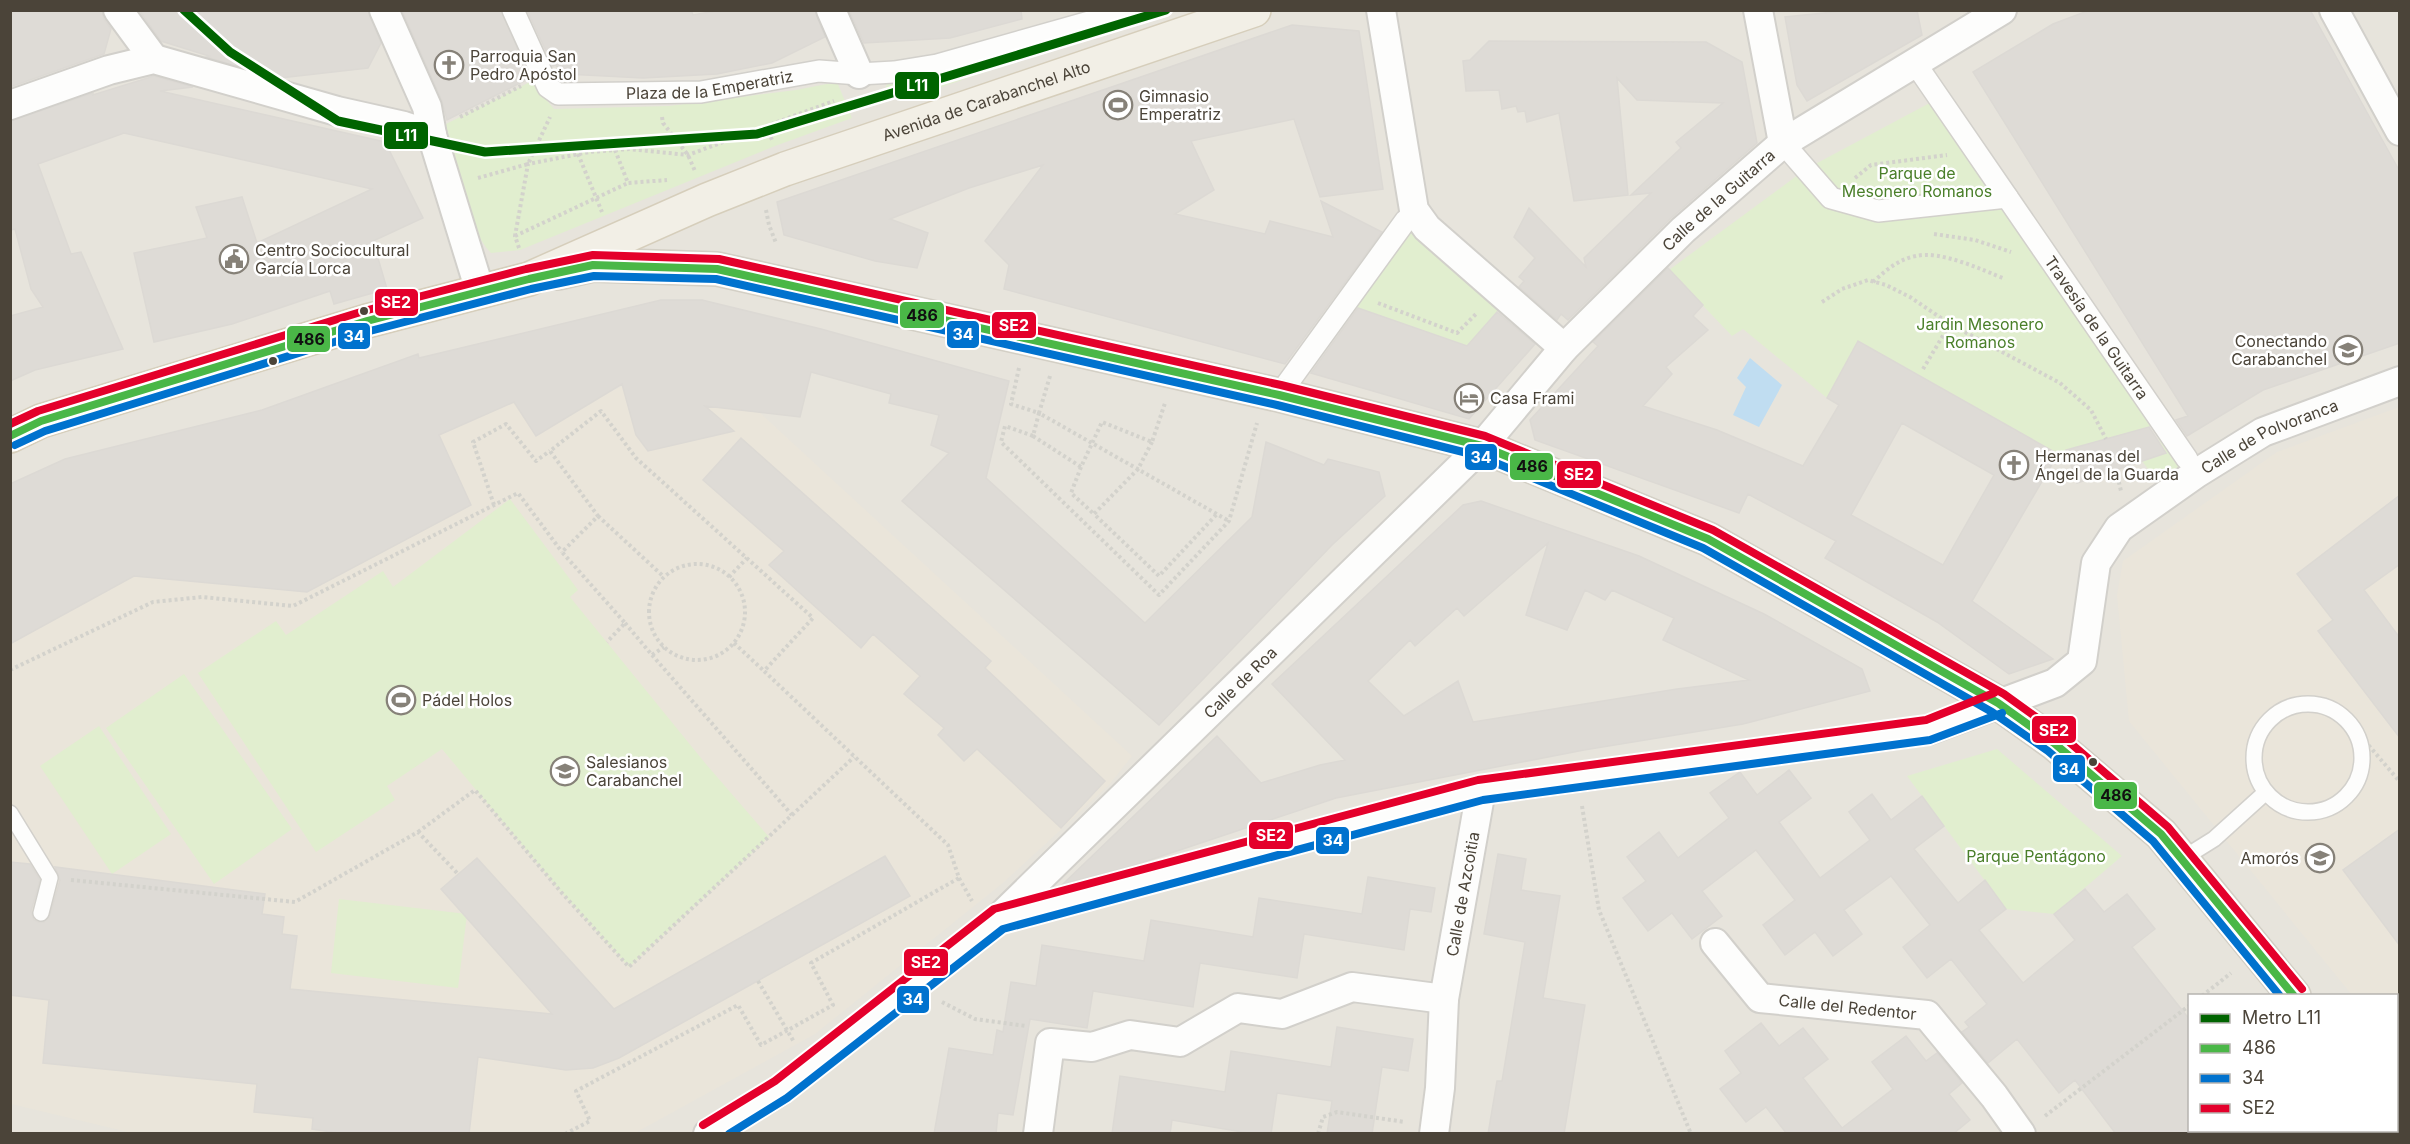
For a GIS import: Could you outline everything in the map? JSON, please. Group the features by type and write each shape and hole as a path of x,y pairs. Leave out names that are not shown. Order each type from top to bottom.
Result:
{"main road":[{"name":"Avenida de Carabanchel Alto","path":"709,186 807,161 1254,10"},
{"path":"10,436 41,421 367,321 480,291 525,264 709,186"},
{"path":"525,264 717,269 1279,395 1482,446 1707,539 1998,703 2054,743 2161,834 2292,994"}],"street":[{"path":"118,10 154,59"},
{"path":"384,10 427,107 442,128 480,291"},
{"path":"513,10 556,101"},
{"path":"831,10 860,74 894,72 937,65 1132,10"},
{"path":"1381,10 1414,210 1427,228 1564,348"},
{"path":"1758,10 1783,142 1831,198 1878,211 2007,197"},
{"name":"Calle de la Guitarra","path":"1482,446 1564,348 1683,230 1783,142 2002,10"},
{"path":"2334,10 2400,131"},
{"path":"10,105 109,69 154,59 337,111 404,126 442,128"},
{"name":"Travesía de la Guitarra","path":"1915,63 2187,459"},
{"name":"Plaza de la Emperatriz","path":"556,101 701,92 819,71 860,74"},
{"path":"1279,395 1406,220"},
{"name":"Calle de Polvoranca","path":"986,912 1481,790 1929,730 2055,683 2082,661 2096,564 2120,528 2197,473 2263,432 2400,381"},
{"name":"Calle de Roa","path":"708,1134 781,1090 986,912 1482,446"},
{"name":"Calle de Azcoitia","path":"1421,1128 1440,1088 1444,999 1481,790"},
{"name":"Calle del Redentor","path":"1715,943 1760,998 1927,1015 2020,1129"},
{"path":"1038,1134 1050,1043 1092,1047 1130,1035 1180,1042 1238,1008 1282,1014 1352,987 1444,999"}],"lane":[{"path":"2308,703 2325,706 2341,714 2353,727 2360,744 2363,762 2358,780 2348,795 2333,806 2316,812 2297,811 2280,804 2266,792 2257,776 2254,759 2256,742 2264,726 2276,714 2291,706 2308,703"},
{"path":"2182,859 2214,839 2266,792"},
{"path":"10,813 50,878 41,913"}],"path":[{"path":"442,128 525,84"},
{"path":"469,180 528,164 578,154 615,150 688,155 843,98"},
{"path":"525,264 514,236 528,164 556,101"},
{"path":"662,115 663,123 709,186"},
{"path":"765,126 775,146"},
{"path":"1831,198 1871,165 1957,154 1961,130"},
{"path":"615,150 628,183"},
{"path":"578,154 603,216"},
{"path":"514,236 628,183 675,179"},
{"path":"765,201 769,225 776,243"},
{"path":"1929,233 1975,240 2017,254"},
{"path":"1873,282 1899,261 1919,255 1967,263 2005,279"},
{"path":"1822,302 1842,289 1868,280 1886,285 1910,297 1950,324 2060,383 2091,410 2106,439"},
{"path":"1353,294 1457,333 1479,312"},
{"path":"1923,369 1950,324"},
{"path":"1020,364 1011,404 1039,413 1229,521"},
{"path":"1033,436 1051,371"},
{"path":"1094,514 1138,469 1152,442 1166,399"},
{"path":"494,506 473,442 506,424 536,461 601,411 636,458 813,618 764,671"},
{"path":"1152,442 1102,422 1071,492 1159,576 1217,514"},
{"path":"1081,467 1033,436 1005,426 1001,442 1159,595 1229,521 1257,423"},
{"path":"550,451 598,516 664,577"},
{"path":"10,670 153,602 202,597 293,606 518,493 562,552 792,815"},
{"path":"562,552 598,516"},
{"path":"729,577 747,558"},
{"path":"693,564 709,565 723,571 735,583 742,597 745,613 742,628 734,642 722,653 708,658 693,659 678,656 664,647 655,635 650,620 650,604 654,590 664,577 677,568 693,564"},
{"path":"607,642 625,623"},
{"path":"734,642 948,845 959,878 986,912"},
{"path":"652,656 664,647"},
{"path":"2353,727 2400,782"},
{"path":"50,878 295,902 418,832 475,790 561,892 629,967 855,757"},
{"path":"1578,776 1599,910 1690,1134"},
{"path":"418,832 458,874"},
{"path":"565,1134 590,1121 576,1091 738,1005 761,1045 833,1005 811,963 959,878"},
{"path":"2205,994 2231,973"},
{"path":"758,981 796,1044"},
{"path":"939,1000 946,1006 975,1019 1033,1027"},
{"path":"2020,1129 2188,1006"},
{"path":"1318,1134 1323,1117 1337,1112 1421,1128"}],"shaded area":[{"path":"10,11 2399,11 2399,1133 11,1133"},
{"name":"Salesianos Carabanchel","path":"623,386 636,435 648,451 717,435 704,390 759,412 1132,756 1109,785 1004,882 815,1034 635,1133 136,1134 11,1104 11,644 91,595 134,576 307,592 470,506 439,434 514,402 536,436 603,395"},
{"name":"Amorós","path":"2399,407 2399,1054 2398,994 2351,994 2129,721 2117,595 2123,561 2277,452"}],"green space":[{"path":"1143,12 1147,17 906,99 893,98 885,89 887,84"},
{"path":"536,79 544,97 554,109 669,106 796,90 837,82 852,118 775,146 520,250 491,253 482,242 467,211 442,126"},
{"path":"1939,98 2197,473 2164,498 2157,481 2142,461 2166,453 2152,426 2058,454 1858,341 1827,398 1743,329 1732,336 1669,270 1806,169"},
{"path":"1406,220 1502,306 1467,346 1345,304"},
{"path":"510,499 578,590 570,597 705,763 769,837 629,967 561,892 442,749 387,786 395,800 316,852 198,673 276,621 286,635 383,571 393,587"},
{"path":"184,674 292,829 214,884 106,728"},
{"path":"99,726 171,834 112,874 40,766"},
{"name":"Parque Pentágono","path":"1997,749 2122,856 2054,914 2006,909 1907,776"},
{"path":"339,899 467,914 458,988 331,973"}],"water":[{"path":"1750,358 1782,385 1759,427 1733,415 1746,387 1737,378"}],"building":[{"path":"10,10 102,10 104,19 111,29 104,54 10,87"},
{"path":"139,10 368,10 381,43 368,68 280,78 206,57 209,56 161,41"},
{"name":"Parroquia San Pedro Apóstol","path":"402,10 501,10 530,78 447,120 442,101"},
{"path":"527,10 691,10 693,15 721,10 815,10 825,37 772,63 717,74 643,78 566,74 555,65 553,66"},
{"path":"849,10 1021,10 1022,19 950,38 864,43"},
{"path":"1853,10 1917,10 1922,35 1807,101 1797,85 1785,17"},
{"path":"2090,10 2310,10 2400,172 2400,343 2263,390 2187,436 2176,420 2188,416 1973,72 2053,24"},
{"path":"1292,25 1359,31 1383,189 1320,197 1294,119 1191,141 1214,190 1175,214 1265,234 1270,221 1333,237 1321,201 1382,232 1285,364 1004,289 1009,265 985,241 1043,165 969,188 890,219 928,233 917,268 875,261 784,235 777,202"},
{"path":"1489,41 1706,42 1742,62 1757,143 1671,218 1568,320 1561,314 1557,320 1519,287 1524,281 1519,277 1535,258 1514,237 1529,208 1586,267 1584,258 1651,193 1631,195 1681,148 1676,142 1723,103 1637,100 1617,78 1628,195 1574,201 1559,113 1527,122 1525,111 1518,112 1516,106 1502,109 1499,90 1466,91 1463,61 1470,60"},
{"path":"154,76 193,87 160,91 385,142 423,218 373,241 387,289 334,304 330,291 232,324 154,342 134,253 207,238 196,207 242,197 257,243 372,189 124,133 38,164 71,254 81,252 123,349 35,370 10,381 10,316 43,307 31,289 15,229 10,230 10,121 93,93 93,95"},
{"path":"1668,268 1703,305 1693,316 1708,330 1666,367 1672,374 1643,406 1717,430 1803,466 1839,405 1827,398 1858,341 2058,454 1972,601 2053,659 2009,674 1937,622 1825,558 1836,541 1748,494 1739,513 1535,440 1530,420 1598,346 1593,342","holes":["1902,423 1994,475 1943,565 1851,515"]},
{"path":"661,300 702,300 821,329 1009,381 986,478 1145,623 1252,517 1266,442 1324,465 1328,459 1379,472 1385,496 1332,545 1159,725 902,501 949,453 931,445 939,415 889,403 891,394 811,372 800,417 705,406 734,431 648,451 636,435 622,384 536,436 514,402 439,435 471,505 307,592 134,576 10,644 10,484 65,459 262,410 418,354 419,358"},
{"path":"1358,308 1467,346 1497,312 1535,344 1469,419 1311,373"},
{"path":"2149,427 2166,453 2077,483 2066,450"},
{"path":"741,438 991,661 985,668 1105,781 1061,828 977,749 964,761 938,735 944,728 904,694 920,676 873,634 861,648 769,565 784,551 703,480"},
{"path":"2400,495 2400,564 2364,590 2400,638 2400,738 2318,631 2333,620 2297,574"},
{"path":"1481,501 1639,556 1764,614 1862,669 1870,691 1743,724 1584,750 1336,798 1132,866 1063,884 1217,736 1261,783 1345,760 1272,684 1463,505","holes":["1548,543 1526,615 1567,630 1585,590 1605,600 1612,590 1674,618 1663,640 1749,680 1677,689 1473,722 1458,681 1404,716 1368,681 1410,640 1415,646 1457,608 1464,616"]},
{"path":"1789,770 1811,798 1779,822 1820,878 1870,840 1849,812 1872,794 1891,820 1922,796 1944,826 1914,849 1958,903 1985,880 2006,909 1979,930 2023,983 2075,940 2054,914 2085,889 2104,912 2127,894 2155,929 2132,947 2188,1017 2188,1132 2190,1134 2116,1134 2075,1080 2059,1093 2017,1039 1988,1063 1962,1032 1969,1027 1965,1022 1987,1004 1951,959 1927,978 1903,947 1930,925 1891,876 1844,910 1862,934 1833,956 1815,932 1785,955 1763,925 1795,900 1756,850 1702,891 1722,916 1692,939 1672,913 1648,931 1623,898 1646,881 1627,857 1659,832 1678,858 1729,818 1710,793 1740,772 1757,795"},
{"path":"2400,829 2400,946 2343,870"},
{"path":"1498,854 1526,859 1521,890 1560,896 1543,998 1585,1005 1564,1134 1488,1134 1497,1081 1502,1081 1525,942 1484,934"},
{"path":"885,856 910,896 619,1058 593,1068 566,1070 478,1057 469,1134 345,1134 312,1129 313,1118 254,1112 257,1084 43,1063 49,1000 10,995 10,862 30,864 40,880 31,911 34,920 38,922 44,922 50,915 60,880 55,867 265,894 262,914 284,917 282,934 297,936 290,989 552,1014 441,889 477,858 614,1009"},
{"path":"1368,877 1435,888 1431,912 1410,909 1404,950 1304,934 1297,978 1200,963 1193,1007 1093,991 1087,1028 1030,1019 1013,1115 998,1113 996,1134 934,1134 949,1048 993,1055 997,1030 1003,1032 1011,982 1036,986 1042,945 1144,961 1151,920 1253,937 1259,898 1362,914"},
{"path":"1761,1023 1779,1046 1803,1028 1828,1059 1803,1078 1842,1128 1893,1089 1872,1062 1906,1036 1926,1061 1937,1053 1962,1083 1949,1094 1970,1120 1953,1134 1787,1134 1766,1107 1746,1122 1720,1089 1741,1073 1725,1051"},
{"path":"1337,1027 1413,1039 1408,1071 1382,1067 1372,1134 1327,1134 1332,1101 1277,1093 1271,1134 1254,1134 1172,1120 1170,1134 1112,1134 1120,1076 1225,1092 1231,1051 1331,1067"}],"metro line":[{"name":"L11","path":"184,10 230,52 338,121 485,152 757,134 1166,10"}],"transit line":[{"name":"SE2","path":"10,424 38,411 364,311 526,269 593,255 719,259 1281,385 1485,436 1713,530 2004,694 2061,735 2168,827 2302,989"},
{"name":"486","path":"10,436 41,421 367,321 529,279 593,265 717,269 1279,395 1482,446 1708,539 1998,703 2054,743 2161,834 2292,994"},
{"name":"34","path":"15,445 45,431 370,331 531,289 594,276 716,279 1277,405 1479,456 1703,548 1992,712 2048,751 2153,841 2278,994"},
{"name":"SE2","path":"703,1125 775,1081 994,909 1478,780 1926,720 1994,693"},
{"name":"34","path":"729,1134 787,1098 1003,929 1483,800 1930,740 2002,713"}],"place":[{"name":"Parroquia San Pedro Apóstol","path":"449,65"},
{"name":"Gimnasio Emperatriz","path":"1118,105"},
{"name":"Centro Sociocultural García Lorca","path":"234,259"},
{"name":"Conectando Carabanchel","path":"2348,350"},
{"name":"Casa Frami","path":"1469,398"},
{"name":"Hermanas del Ángel de la Guarda","path":"2014,465"},
{"name":"Pádel Holos","path":"401,700"},
{"name":"Salesianos Carabanchel","path":"565,771"},
{"name":"Amorós","path":"2320,858"}],"park label":[{"name":"Parque de Mesonero Romanos","path":"1917,182"},
{"name":"Jardin Mesonero Romanos","path":"1980,333"}]}
